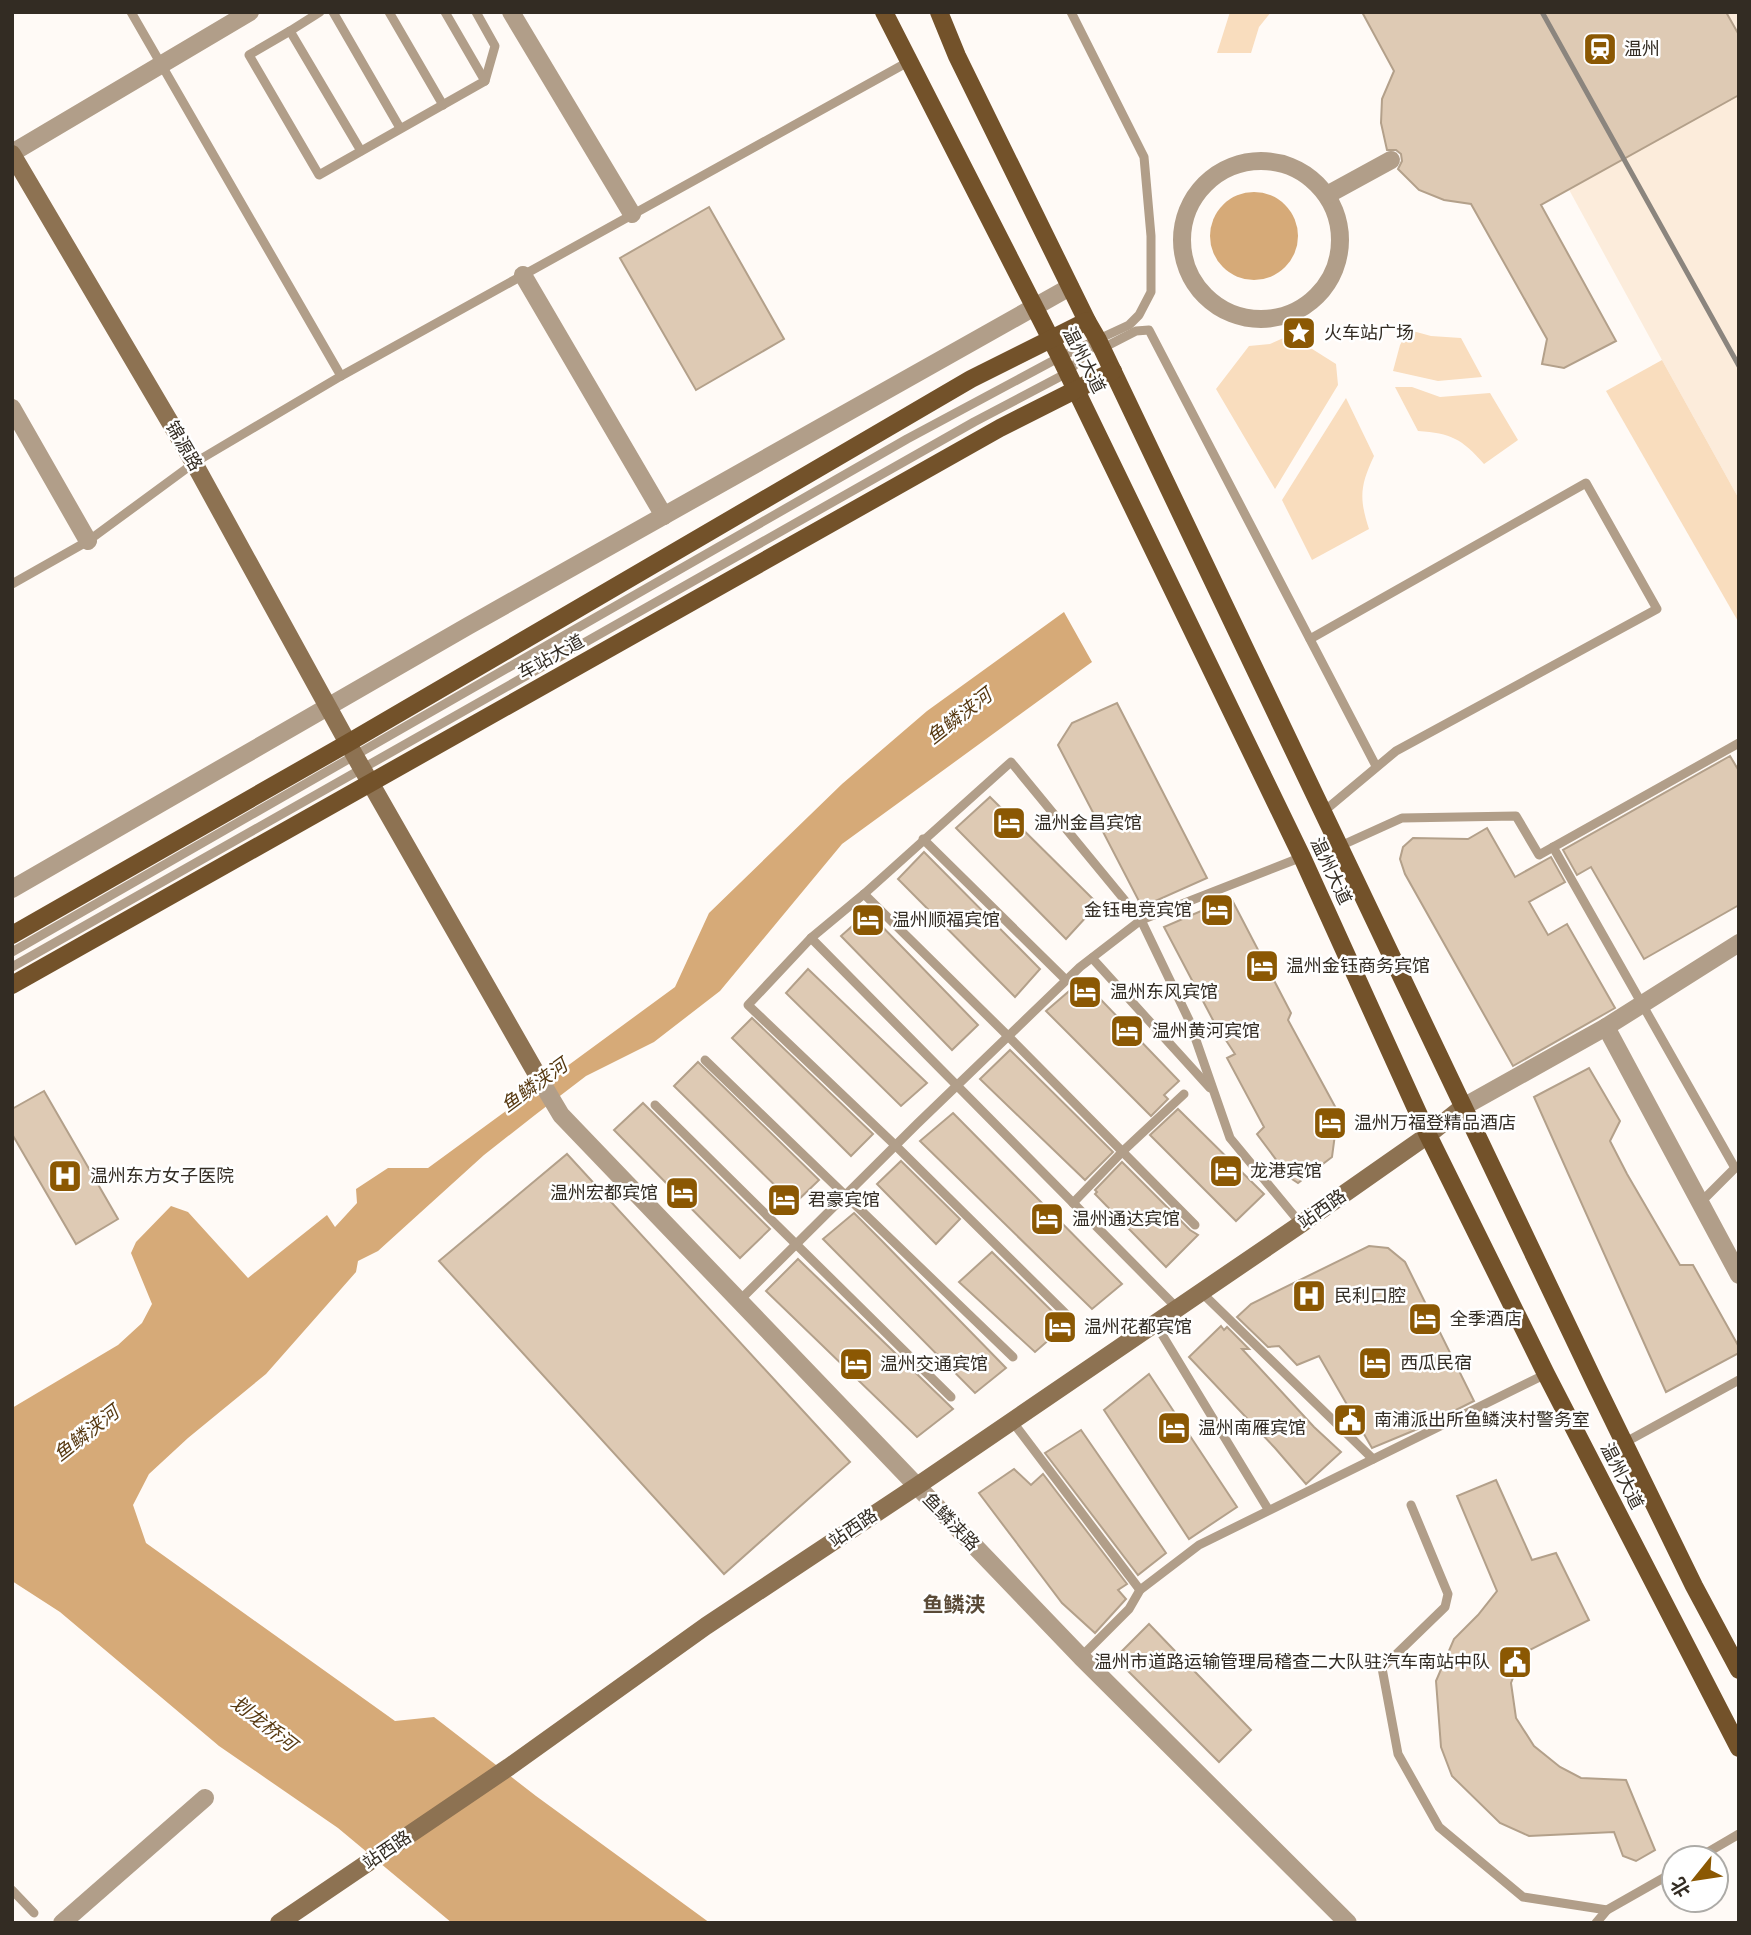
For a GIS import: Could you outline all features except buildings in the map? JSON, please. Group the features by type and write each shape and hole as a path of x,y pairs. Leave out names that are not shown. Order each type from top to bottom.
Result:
{"main road":[{"name":"温州大道","path":"884,12 1064,365 1302,857 1428,1135 1546,1374 1739,1748"},
{"name":"温州大道","path":"939,12 957,56 1113,371 1624,1443 1739,1671"},
{"name":"车站大道","path":"12,985 359,763 971,379 1087,321"},
{"name":"车站大道","path":"12,935 359,763 1113,371"}],"street":[{"path":"12,154 250,12"},
{"path":"512,12 632,214"},
{"name":"锦源路","path":"12,154 194,463 359,763 539,1078"},
{"path":"1256,159 1287,164 1314,179 1327,195 1341,235 1337,266 1322,293 1297,312 1267,320 1236,316 1208,300 1189,275 1181,244 1185,214 1201,186 1226,167 1256,159"},
{"path":"1327,195 1391,160"},
{"path":"523,275 664,516"},
{"path":"12,889 1070,287"},
{"path":"12,408 88,541"},
{"path":"1463,1107 1606,1027 1739,943"},
{"path":"1606,1027 1739,1275"},
{"name":"鱼鳞浃路","path":"539,1078 561,1115 738,1301 1081,1657 1348,1923"},
{"name":"站西路","path":"279,1923 520,1759 706,1626 1301,1224 1428,1135 1463,1107"},
{"path":"62,1923 205,1798"}],"lane":[{"path":"131,12 341,376"},
{"path":"320,12 249,55 318,174 485,81 495,46 476,12"},
{"path":"332,12 400,128"},
{"path":"389,12 443,105"},
{"path":"445,12 485,81"},
{"path":"12,952 974,422 1129,326 1151,292 1151,236 1144,157 1071,12"},
{"path":"290,31 361,151"},
{"path":"12,584 88,541 194,463 341,376 908,62"},
{"path":"12,967 907,439 1064,365 1100,345 1136,331 1149,330 1376,766"},
{"path":"1310,639 1586,483 1657,609 1396,751 1322,814"},
{"path":"1338,847 1402,818 1516,816 1539,855 1739,743"},
{"path":"1067,1315 748,1005 811,938 864,894 1010,762 1141,920 1189,1020 1230,1139 1301,1224"},
{"path":"923,839 1066,980"},
{"path":"1553,847 1735,1168 1700,1203"},
{"path":"738,1301 895,1145 1092,958 1141,920 1302,857"},
{"path":"864,894 1009,1036 1195,1225"},
{"path":"811,938 1177,1308"},
{"path":"1092,958 1213,1092"},
{"path":"705,1060 1013,1357"},
{"path":"1073,1203 1184,1094"},
{"path":"655,1105 951,1397"},
{"path":"1201,1292 1373,1459"},
{"path":"1154,1324 1268,1509"},
{"path":"1081,1657 1129,1609 1140,1590 1199,1545 1546,1374"},
{"path":"1624,1443 1739,1380"},
{"path":"1012,1421 1140,1590"},
{"path":"1411,1505 1448,1594 1445,1607 1382,1668 1398,1754 1439,1827 1523,1897 1607,1910"},
{"path":"1722,1844 1739,1834"},
{"path":"1596,1923 1607,1910 1660,1880"},
{"path":"12,1890 34,1913"}],"shaded area":[{"path":"1230,12 1271,12 1259,27 1251,53 1217,53"},
{"path":"1472,12 1739,12 1739,499 1662,360"},
{"path":"1409,330 1431,336 1461,338 1482,377 1438,381 1393,371 1400,345"},
{"path":"1290,335 1336,364 1338,385 1275,489 1216,389 1249,346 1270,344"},
{"path":"1662,360 1739,499 1739,623 1606,391"},
{"path":"1395,387 1412,387 1440,397 1490,393 1518,440 1484,464 1455,439 1439,433 1418,431"},
{"path":"1346,398 1374,456 1362,492 1369,529 1312,560 1282,500"}],"water":[{"path":"1245,192 1263,192 1279,199 1291,211 1298,227 1298,245 1291,261 1279,273 1263,280 1245,280 1229,273 1217,261 1210,245 1210,227 1217,211 1229,199"},
{"path":"1064,612 1092,662 842,844 720,991 654,1042 586,1076 484,1155 378,1251 358,1261 356,1272 266,1374 149,1474 133,1505 146,1543 395,1721 434,1717 536,1796 710,1923 452,1923 338,1828 219,1746 60,1612 12,1581 12,1408 118,1345 142,1323 152,1304 131,1253 136,1242 171,1206 188,1212 248,1278 327,1215 335,1227 357,1203 356,1189 388,1168 428,1168 675,987 709,913 842,784 927,711"}],"railway":[{"path":"1542,12 1739,366"}],"place":[{"name":"温州","path":"1600,49"},
{"name":"火车站广场","path":"1299,333"},
{"name":"温州金昌宾馆","path":"1009,823"},
{"name":"金钰电竞宾馆","path":"1217,910"},
{"name":"温州顺福宾馆","path":"868,920"},
{"name":"温州金钰商务宾馆","path":"1262,966"},
{"name":"温州东风宾馆","path":"1085,992"},
{"name":"温州黄河宾馆","path":"1127,1031"},
{"name":"温州万福登精品酒店","path":"1330,1123"},
{"name":"龙港宾馆","path":"1226,1171"},
{"name":"温州东方女子医院","path":"65,1176"},
{"name":"温州宏都宾馆","path":"682,1193"},
{"name":"君豪宾馆","path":"784,1200"},
{"name":"温州通达宾馆","path":"1047,1219"},
{"name":"民利口腔","path":"1309,1296"},
{"name":"全季酒店","path":"1425,1319"},
{"name":"温州花都宾馆","path":"1060,1327"},
{"name":"西瓜民宿","path":"1375,1363"},
{"name":"温州交通宾馆","path":"856,1364"},
{"name":"南浦派出所鱼鳞浃村警务室","path":"1350,1420"},
{"name":"温州南雁宾馆","path":"1174,1428"},
{"name":"温州市道路运输管理局稽查二大队驻汽车南站中队","path":"1515,1662"}],"district":[{"name":"鱼鳞浃","path":"954,1605"}],"water label":[{"name":"鱼鳞浃河","path":"959,716"},
{"name":"鱼鳞浃河","path":"534,1085"},
{"name":"鱼鳞浃河","path":"86,1433"},
{"name":"划龙桥河","path":"264,1723"}]}
